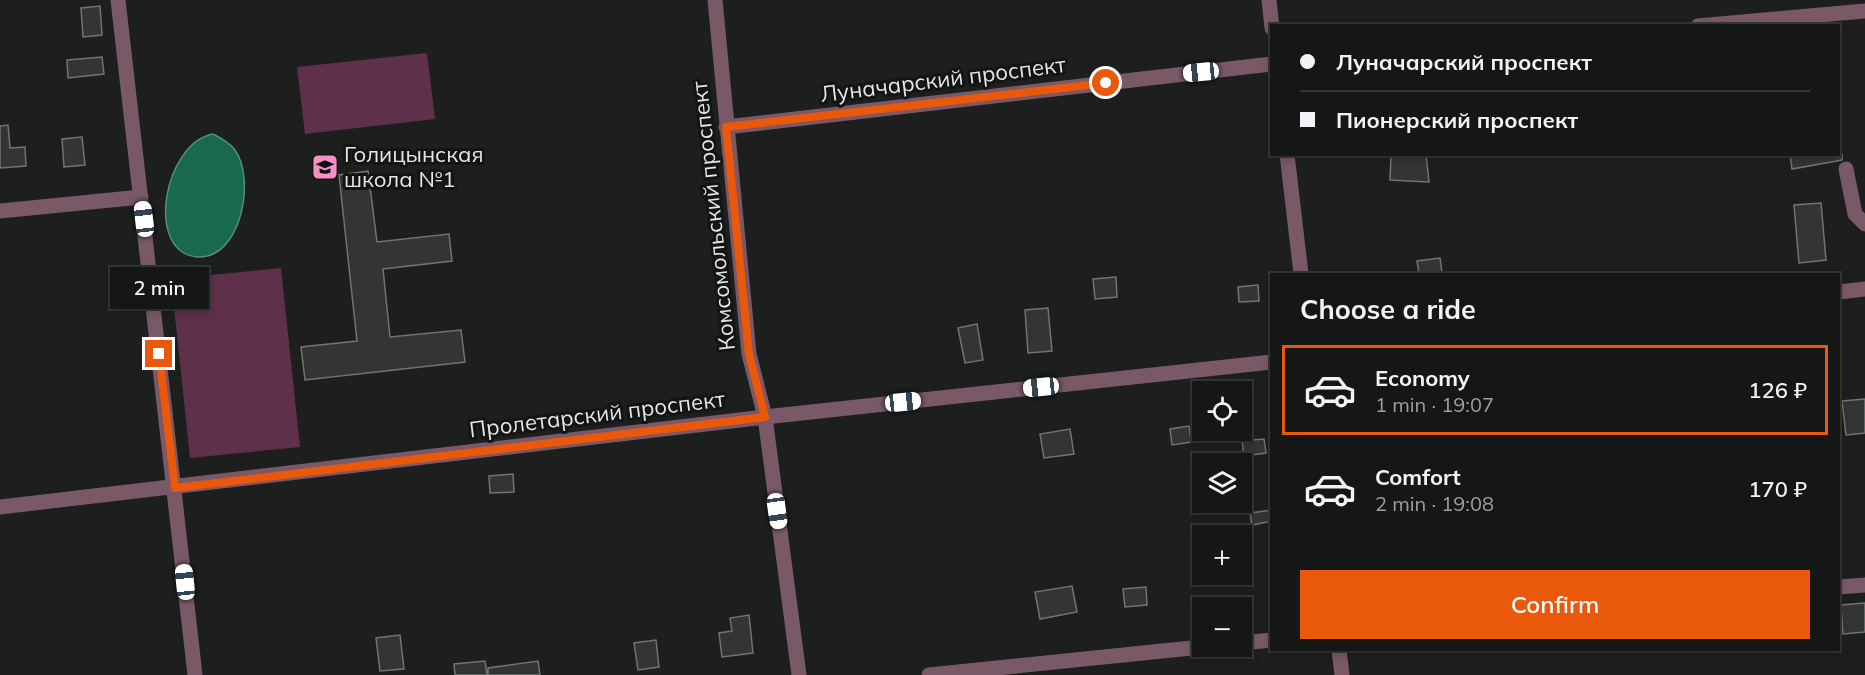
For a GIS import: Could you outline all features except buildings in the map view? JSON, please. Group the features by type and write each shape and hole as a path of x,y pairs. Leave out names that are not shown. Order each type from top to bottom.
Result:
{"street":[{"path":"118,0 195,675"},
{"name":"Комсомольский проспект","path":"715,0 749,354 765,417 799,675"},
{"path":"1269,0 1272,24"},
{"path":"1720,24 1865,11"},
{"name":"Луначарский проспект","path":"726,127 1270,64"},
{"path":"1287,156 1300,273"},
{"path":"1846,169 1854,214 1865,224"},
{"path":"0,211 141,197"},
{"path":"1840,292 1865,289"},
{"name":"Пролетарский проспект","path":"0,507 765,417 1270,362"},
{"path":"1840,587 1865,585"},
{"path":"1252,642 1270,640"},
{"path":"929,675 1192,648"},
{"path":"1339,651 1342,675"}],"shaded area":[{"path":"427,53 435,119 305,134 297,67"},
{"path":"213,134 235,150 241,163 244,197 234,232 224,246 212,254 197,257 180,251 170,237 166,218 167,197 172,176 182,156 196,142"},
{"path":"281,268 300,447 190,458 171,279"}],"place":[{"name":"Голицынская школа №1","path":"325,167"}],"route":[{"path":"159,354 175,488 765,417 749,354 726,127 1106,83"}]}
